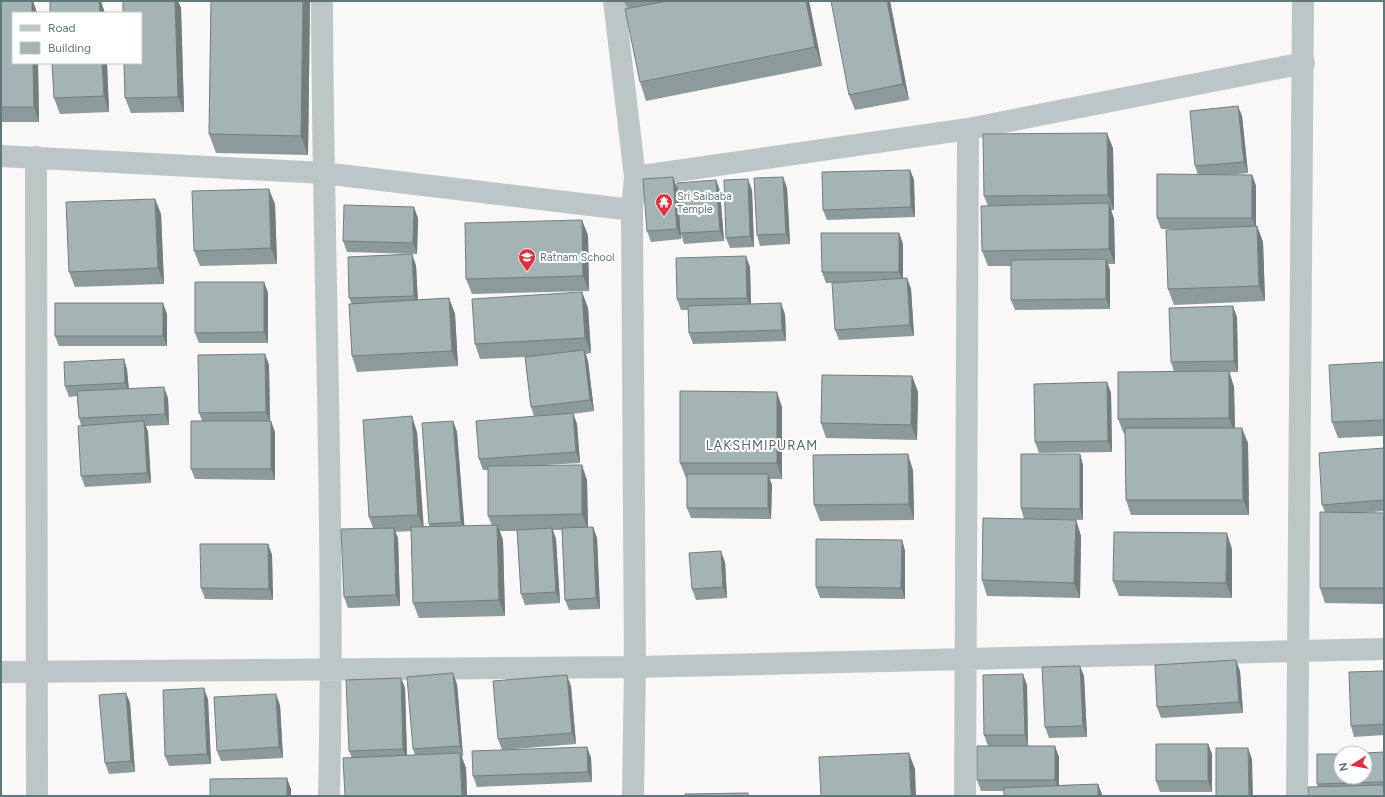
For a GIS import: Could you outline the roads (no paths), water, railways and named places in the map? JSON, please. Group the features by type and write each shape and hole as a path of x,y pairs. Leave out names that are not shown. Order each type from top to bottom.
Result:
{"street":[{"path":"322,1 323,173 332,671 329,796"},
{"path":"614,1 636,177 632,210 634,667 633,796"},
{"path":"1297,796 1297,651 1304,63 1303,1"},
{"path":"636,177 968,129 1304,63"},
{"path":"965,796 968,129"},
{"path":"1,156 323,173 632,210"},
{"path":"36,157 37,796"},
{"path":"1,672 332,671 634,667 1384,649"}],"place":[{"name":"Sri Saibaba Temple","path":"664,217"},
{"name":"Ratnam School","path":"527,272"}],"district":[{"name":"LAKSHMIPURAM","path":"762,445"}]}
